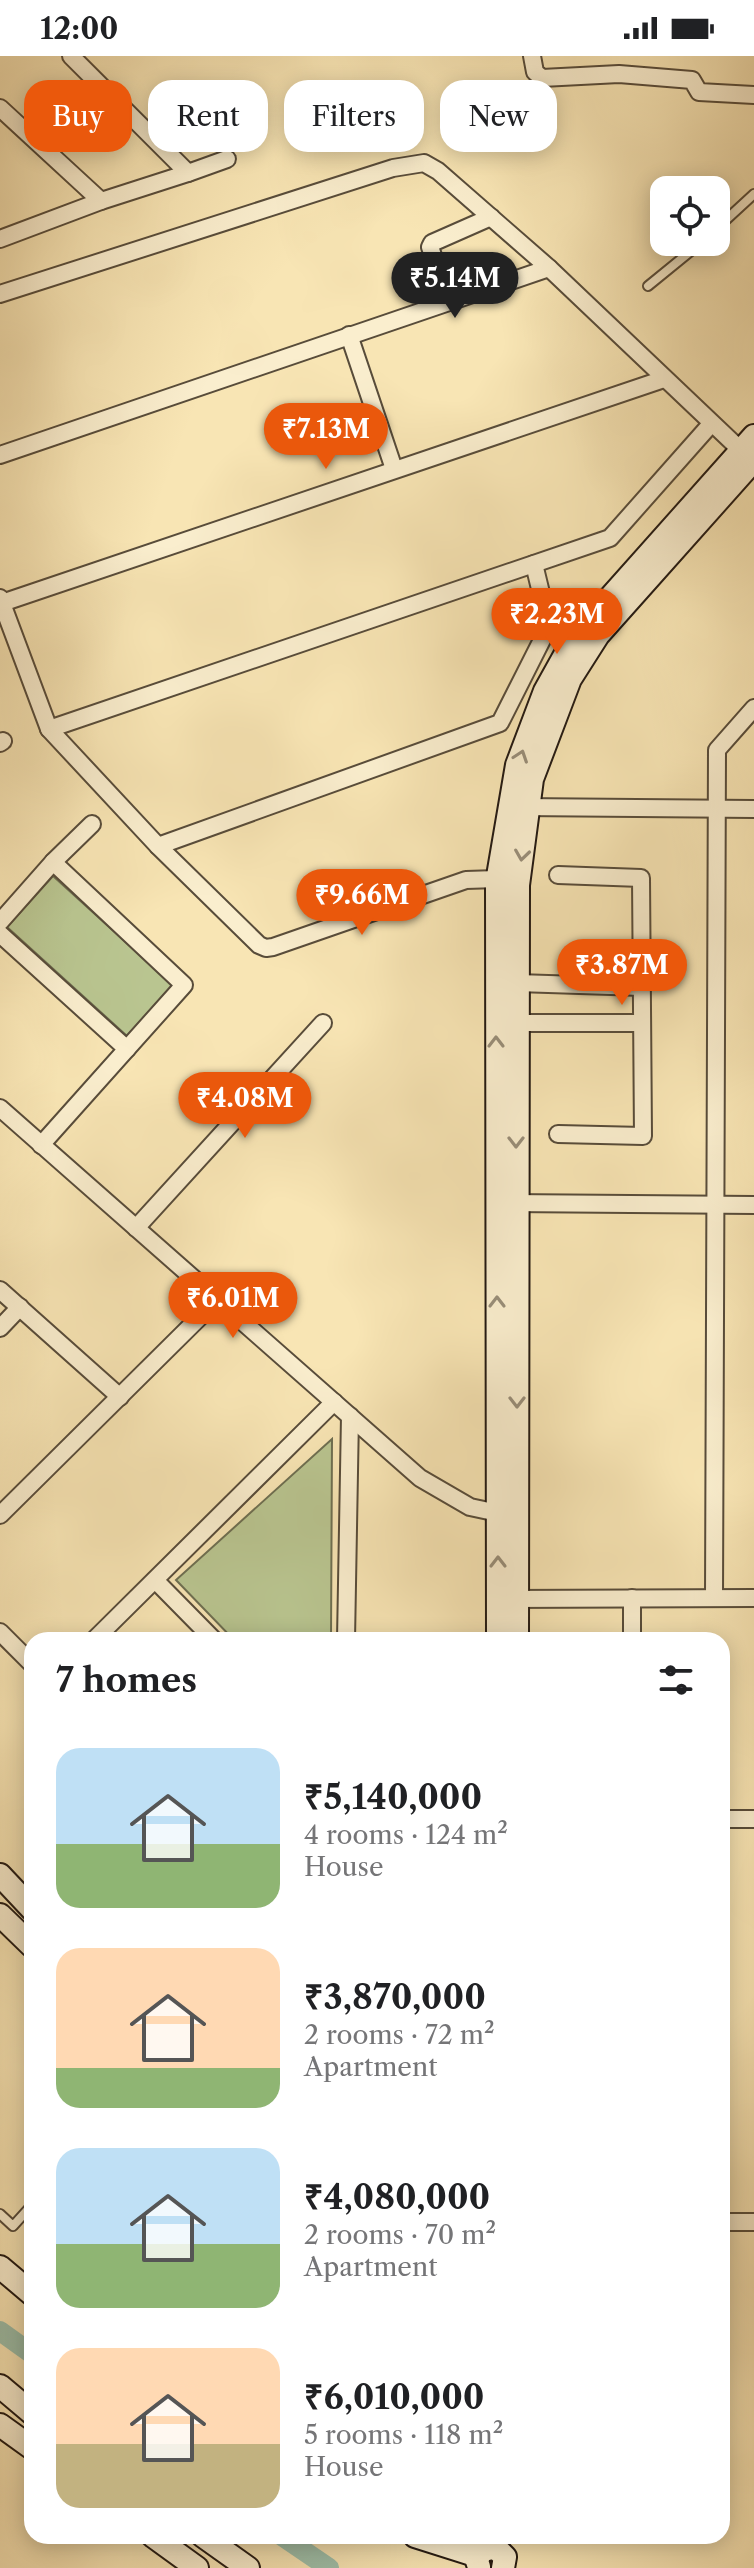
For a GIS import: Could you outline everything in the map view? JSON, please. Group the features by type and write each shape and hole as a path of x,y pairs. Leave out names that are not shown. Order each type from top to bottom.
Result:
{"street":[{"path":"71,56 188,173"},
{"path":"532,56 535,72 542,78 619,74 692,80 699,92 754,95"},
{"path":"618,56 619,74"},
{"path":"3,118 101,201"},
{"path":"0,239 227,159"},
{"path":"0,294 408,165 424,163 438,171 549,268 711,424 750,452 591,646 570,679 519,807 497,879 507,1204 508,1599 500,1632"},
{"path":"449,301 430,247 432,243 491,217"},
{"path":"0,455 549,268"},
{"path":"349,335 394,469"},
{"path":"497,879 466,880 266,948 259,945 158,846 49,729 1,601 664,379"},
{"path":"49,729 610,538 711,424"},
{"path":"158,846 500,723 549,626 534,564"},
{"path":"714,1598 717,750 754,708"},
{"path":"519,807 754,809"},
{"path":"515,1632 508,1599 498,1513 507,1204 517,1023 519,807"},
{"path":"0,922 53,862 92,824"},
{"path":"41,1145 184,985 53,862"},
{"path":"558,875 641,878 643,1136 558,1134"},
{"path":"0,934 127,1049"},
{"path":"517,983 642,987"},
{"path":"136,1228 323,1023"},
{"path":"517,1023 642,1023"},
{"path":"0,1108 420,1478 470,1507 498,1513"},
{"path":"507,1204 754,1205"},
{"path":"0,1290 120,1397"},
{"path":"0,1515 217,1300"},
{"path":"0,1328 20,1307"},
{"path":"102,1632 334,1402"},
{"path":"346,1632 350,1416"},
{"path":"155,1580 206,1632"},
{"path":"632,1598 632,1632"},
{"path":"508,1599 754,1598"},
{"path":"0,1632 24,1656"},
{"path":"730,1819 754,1819"},
{"path":"0,1875 24,1900"},
{"path":"0,1915 24,1935"},
{"path":"730,2222 754,2222"},
{"path":"0,2267 24,2287"},
{"path":"0,2386 24,2406"},
{"path":"0,2425 24,2442"},
{"path":"164,2544 197,2568"},
{"path":"214,2544 248,2568"},
{"path":"444,2544 494,2558"}],"lane":[{"path":"730,216 754,194"},
{"path":"648,286 685,256"},
{"path":"0,2214 13,2226 24,2214"}],"green space":[{"path":"53,876 173,985 127,1036 7,927"},
{"path":"332,1439 331,1632 226,1632 176,1580"}],"waterway":[{"path":"0,2331 24,2348"},
{"path":"294,2544 329,2568"}]}
